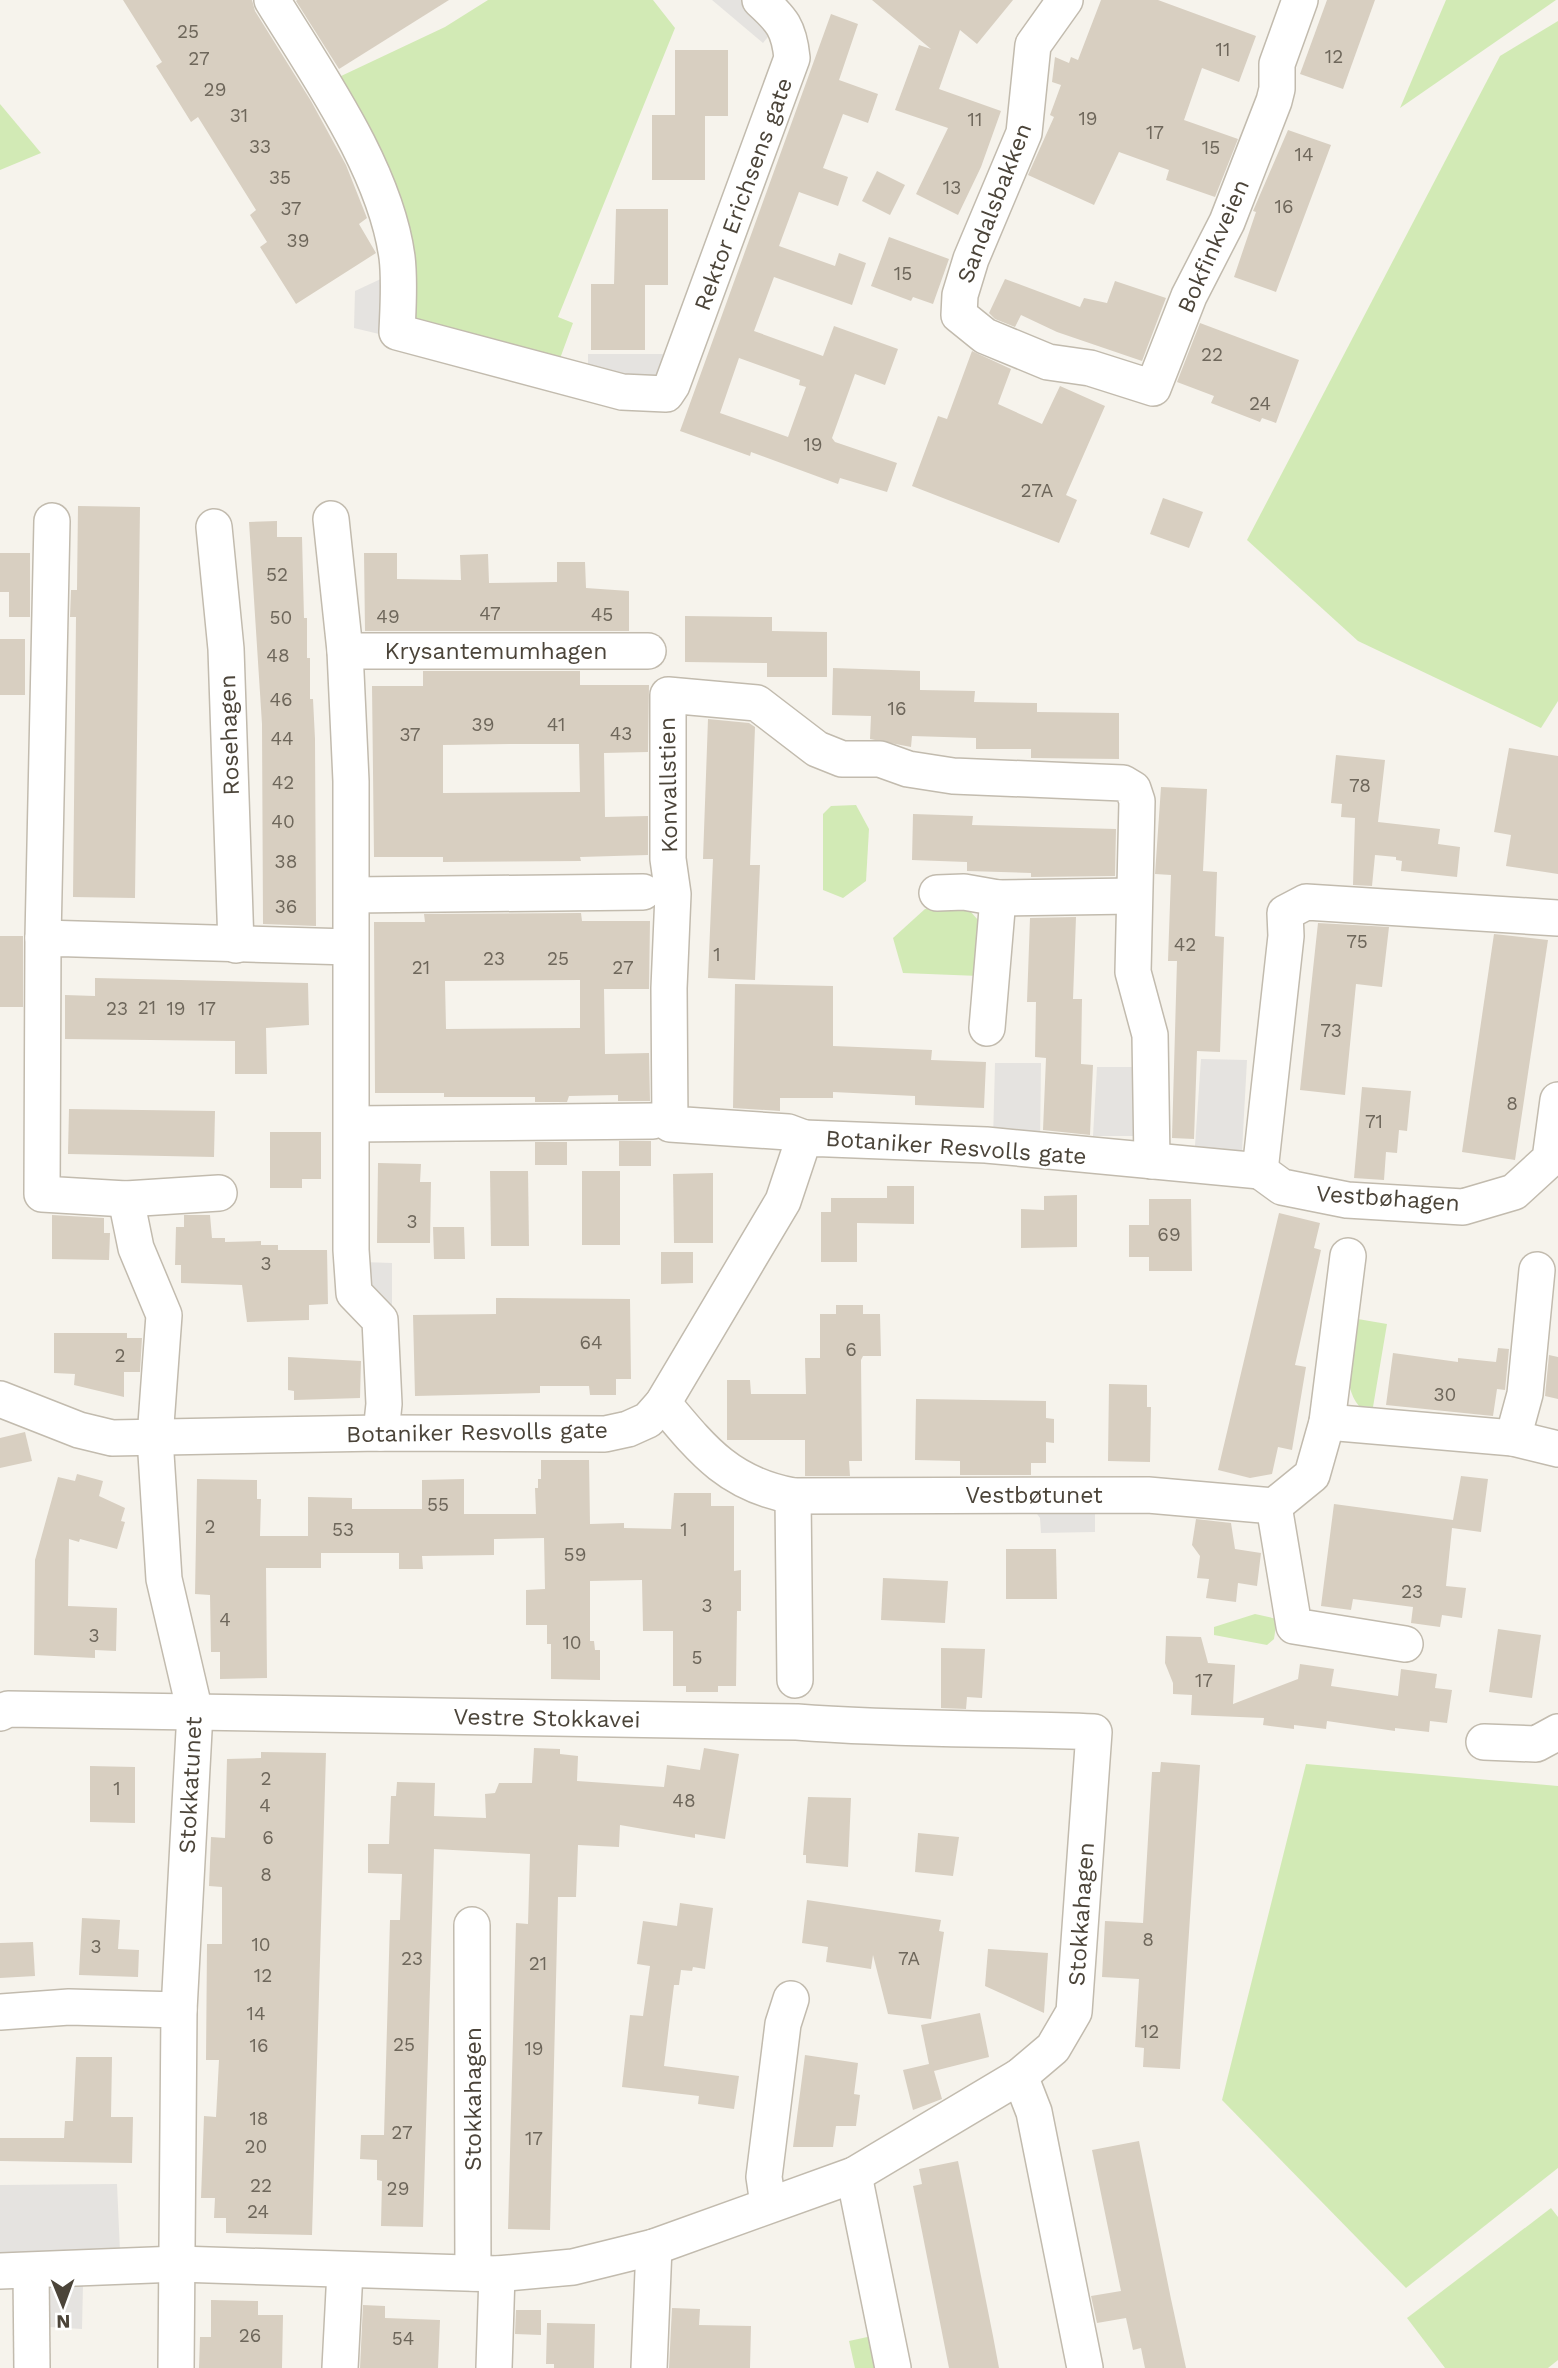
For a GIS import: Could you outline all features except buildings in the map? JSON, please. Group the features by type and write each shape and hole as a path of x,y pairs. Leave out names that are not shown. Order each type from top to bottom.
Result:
{"street":[{"name":"Rektor Erichsens gate","path":"272,0 378,185 397,257 397,332 622,392 666,394 694,330 792,58 789,34 778,17 760,0"},
{"name":"Sandalsbakken","path":"1048,362 985,336 958,315 960,295 971,259 1024,133 1033,45 1065,0"},
{"name":"Bokfinkveien","path":"1048,362 1090,368 1153,388 1189,296 1227,222 1274,101 1278,89 1277,64 1300,0"},
{"path":"331,519 345,651 351,780 351,1250 354,1293 380,1320 384,1404 381,1433"},
{"path":"52,521 43,938 42,1194 126,1199 219,1193"},
{"name":"Rosehagen","path":"214,527 226,649 236,945"},
{"name":"Krysantemumhagen","path":"345,651 648,651"},
{"name":"Konvallstien","path":"804,1138 788,1132 670,1124 668,988 673,894 668,859 668,695 757,703 817,750 842,759 880,759 908,769 953,776 1123,783 1133,789 1137,801 1133,972 1150,1035 1152,1161"},
{"path":"352,895 643,892"},
{"path":"937,893 964,892 998,898 1133,896"},
{"path":"987,1028 998,898"},
{"path":"1260,1171 1286,936 1286,913 1306,902 1558,918"},
{"path":"43,938 350,947"},
{"name":"Vestbøhagen","path":"1260,1171 1282,1187 1347,1200 1463,1207 1514,1192 1554,1150 1558,1100"},
{"path":"353,1124 653,1121"},
{"name":"Botaniker Resvolls gate","path":"0,1399 79,1430 112,1438 381,1433 605,1434 628,1429 648,1420 663,1403 778,1212 804,1138 986,1144 1260,1171"},
{"path":"126,1199 136,1248 164,1315 155,1438"},
{"path":"1349,1256 1327,1422 1312,1475 1274,1506 1294,1626 1405,1644"},
{"path":"1513,1438 1525,1394 1537,1270"},
{"name":"Vestbøtunet","path":"663,1403 706,1454 723,1468 767,1491 793,1496 1148,1495 1274,1506"},
{"path":"1327,1422 1513,1438 1558,1449"},
{"name":"Stokkatunet","path":"155,1438 164,1579 195,1712 179,2010 176,2368"},
{"path":"793,1496 795,1680"},
{"name":"Vestre Stokkavei","path":"0,1713 8,1709 783,1721 882,1728 997,1728 1094,1732"},
{"name":"Stokkahagen","path":"16,2272 95,2265 178,2263 485,2274 573,2267 654,2247 854,2175 1020,2076 1053,2048 1074,2012 1094,1732"},
{"path":"1484,1742 1536,1744 1558,1732"},
{"name":"Stokkahagen","path":"472,1925 485,2274 494,2368"},
{"path":"768,2204 764,2177 783,2024 791,1999"},
{"path":"0,2012 69,2007 179,2010"},
{"path":"1020,2076 1034,2112 1086,2368"},
{"path":"854,2175 892,2368"},
{"path":"649,2368 654,2247"},
{"path":"340,2368 345,2271"},
{"path":"16,2272 32,2368"}],"green space":[{"path":"488,0 653,0 675,28 558,317 573,323 558,364 423,329 410,307 339,77 445,27"},
{"path":"1446,0 1556,0 1400,108"},
{"path":"1558,21 1558,701 1541,728 1358,641 1247,540 1500,56"},
{"path":"0,104 41,153 0,170"},
{"path":"856,805 869,829 866,881 843,898 823,890 823,814 831,806"},
{"path":"925,909 970,911 978,920 979,976 903,973 893,938"},
{"path":"1352,1318 1387,1324 1373,1407 1359,1406 1350,1387 1348,1352"},
{"path":"1255,1614 1277,1619 1274,1639 1267,1645 1214,1635 1214,1627"},
{"path":"1306,1764 1558,1786 1558,2168 1406,2288 1222,2100"},
{"path":"1551,2208 1558,2217 1558,2360 1548,2368 1445,2368 1407,2318"},
{"path":"872,2336 878,2368 855,2368 849,2341"}],"shaded area":[{"path":"712,0 744,0 776,27 763,43"},
{"path":"385,277 379,334 354,328 355,291"},
{"path":"588,354 670,354 671,375 588,376"},
{"path":"1201,1059 1247,1060 1242,1151 1195,1146"},
{"path":"995,1063 1041,1063 1040,1145 993,1141"},
{"path":"1097,1067 1141,1067 1139,1136 1093,1136"},
{"path":"362,1262 392,1263 392,1320 375,1302"},
{"path":"1032,1507 1095,1507 1095,1532 1041,1533 1040,1518"},
{"path":"117,2184 120,2252 0,2264 0,2185"},
{"path":"33,2282 83,2284 82,2329 33,2326"}]}
